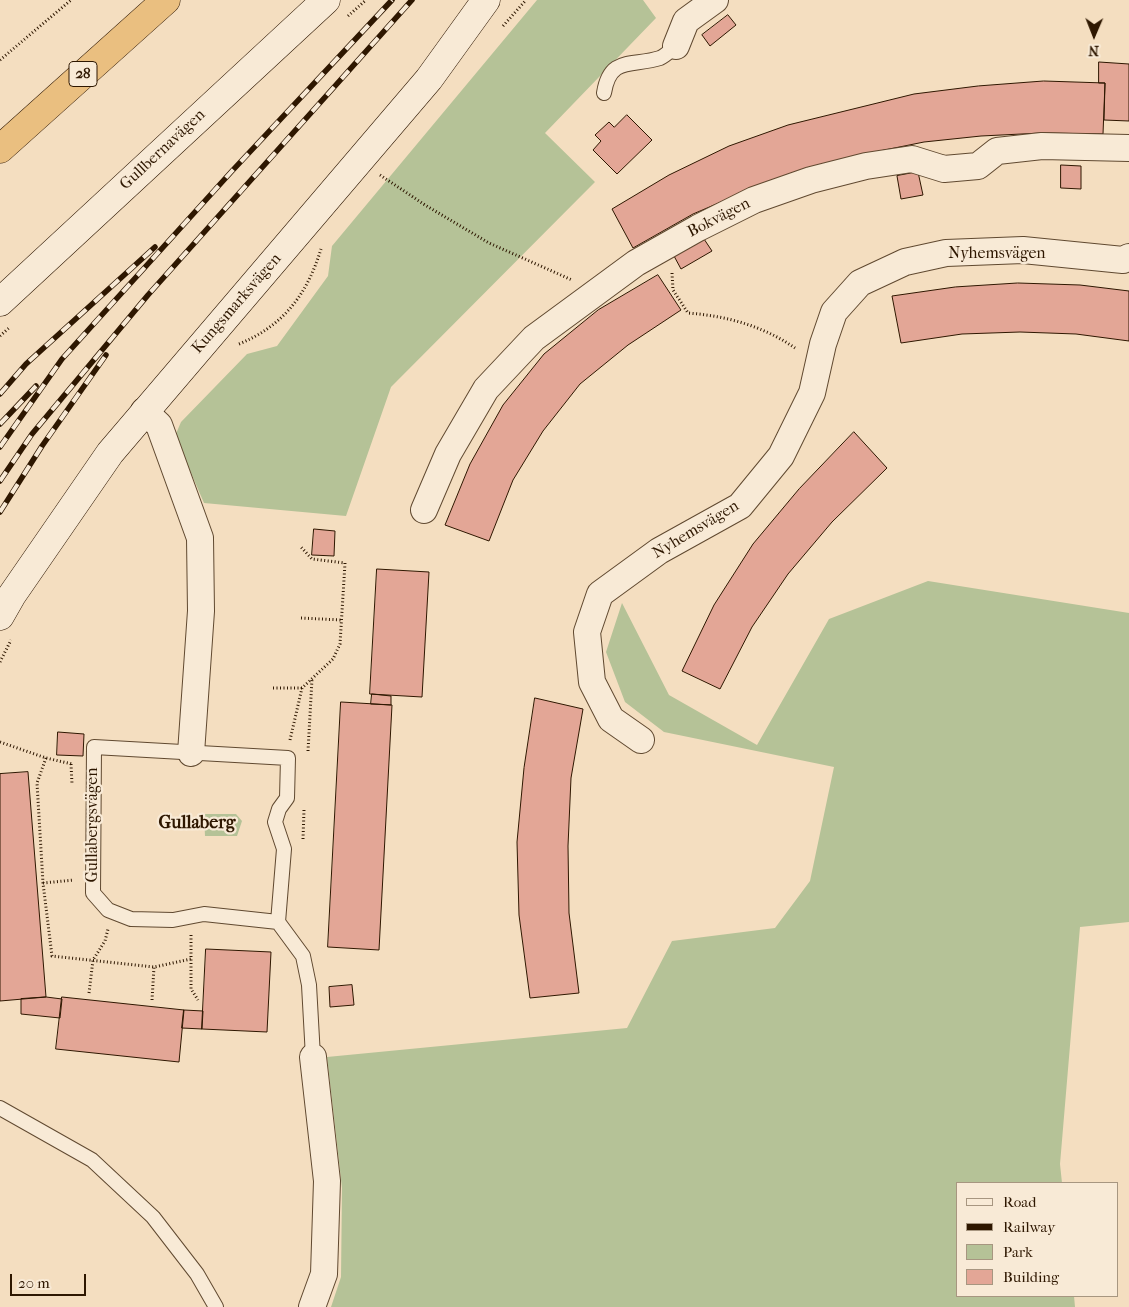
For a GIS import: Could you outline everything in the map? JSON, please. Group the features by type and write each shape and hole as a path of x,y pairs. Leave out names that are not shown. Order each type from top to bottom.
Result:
{"highway":[{"name":"28","path":"0,149 166,0"}],"street":[{"name":"Gullbernavägen","path":"0,302 326,0"},
{"name":"Kungsmarksvägen","path":"0,616 80,492 144,411 429,79 486,0"},
{"path":"676,46 686,21 715,0"},
{"name":"Bokvägen","path":"424,510 448,454 486,390 534,338 596,290 659,250 754,200 810,180 866,166 912,159 944,169 978,166 996,151 1042,146 1129,148"},
{"name":"Nyhemsvägen","path":"640,740 611,719 592,682 588,632 600,594 659,551 740,506 781,456 812,393 822,344 834,312 860,283 905,262 946,253 1023,250 1123,260 1129,258"},
{"path":"144,411 158,425 200,538 201,611 191,752"},
{"path":"312,1307 324,1274 327,1182 313,1057"}],"lane":[{"path":"604,93 606,80 614,68 633,61 661,58 676,46"},
{"name":"Gullabergsvägen","path":"278,922 204,914 173,920 131,919 108,910 93,893 94,748 288,758"},
{"path":"288,758 287,798 279,809 275,822 284,849 278,922 302,956 309,984 313,1057"},
{"path":"0,1108 92,1160 153,1217 198,1274 216,1307"}],"path":[{"path":"0,60 71,0"},
{"path":"380,175 489,243 596,290"},
{"path":"659,250 672,271 673,290 688,313 709,314 754,325 780,338 818,364"},
{"path":"288,758 302,688 333,659 340,644 345,563 312,559 301,547"},
{"path":"301,618 341,620"},
{"path":"307,761 312,679"},
{"path":"273,688 302,688"},
{"path":"0,742 57,761 93,765"},
{"path":"302,845 304,807"},
{"path":"43,883 77,880"},
{"path":"190,916 191,989 198,1000"},
{"path":"89,993 93,960 106,941 109,926"},
{"path":"152,1000 154,967"}],"green space":[{"path":"537,0 643,0 656,18 545,133 595,182 391,387 346,516 204,503 175,436 181,422 247,354 277,346 328,276 332,246"},
{"path":"928,581 1129,613 1129,922 1080,927 1060,1164 1062,1182 956,1182 956,1297 1074,1297 1075,1307 331,1307 341,1277 342,1188 327,1057 627,1028 672,941 775,928 810,881 834,767 664,732 625,702 606,652 622,603 669,695 757,745 829,619"},
{"path":"204,814 236,814 242,821 237,836 205,836"}],"building":[{"path":"728,15 736,25 710,46 702,35"},
{"path":"1099,62 1129,64 1129,121 1104,120 1105,83 1099,83"},
{"path":"1044,81 1105,83 1103,134 1042,133 981,136 924,142 865,154 747,191 693,214 633,248 612,209 669,175 729,146 788,125 914,94 978,86"},
{"path":"627,115 652,140 617,174 593,150 601,141 595,135 609,122 614,127"},
{"path":"1061,165 1081,166 1081,189 1061,188"},
{"path":"918,172 923,195 901,199 897,176"},
{"path":"704,239 712,251 681,269 674,256"},
{"path":"658,275 681,310 628,345 580,384 543,431 513,480 489,541 445,525 470,464 503,405 544,354 598,310"},
{"path":"1018,283 1080,285 1129,291 1129,341 1076,334 1020,332 962,334 901,343 892,296 955,287"},
{"path":"854,432 887,468 832,522 788,574 752,627 720,689 682,671 714,605 753,544 799,489"},
{"path":"314,529 335,531 334,556 312,555"},
{"path":"377,569 429,572 422,697 370,694"},
{"path":"372,694 391,696 391,705 371,704"},
{"path":"535,698 583,709 571,778 568,846 569,913 579,993 530,998 519,915 517,842 524,768"},
{"path":"341,702 392,705 379,950 328,947"},
{"path":"58,732 84,734 83,756 57,755"},
{"path":"28,772 46,997 0,1001 0,774"},
{"path":"206,949 271,952 267,1032 202,1029"},
{"path":"352,985 354,1005 330,1007 329,987"},
{"path":"46,997 62,999 60,1018 21,1014 21,999"},
{"path":"62,997 184,1010 179,1062 56,1049"},
{"path":"184,1010 203,1011 202,1029 182,1028"}],"railway":[{"path":"0,447 62,359 232,171 392,0"},
{"path":"0,481 32,434 148,295 412,0"},
{"path":"0,394 26,364 155,247"},
{"path":"0,512 42,446 106,355"},
{"path":"0,424 36,386"}],"district":[{"name":"Gullaberg","path":"197,824"}]}
